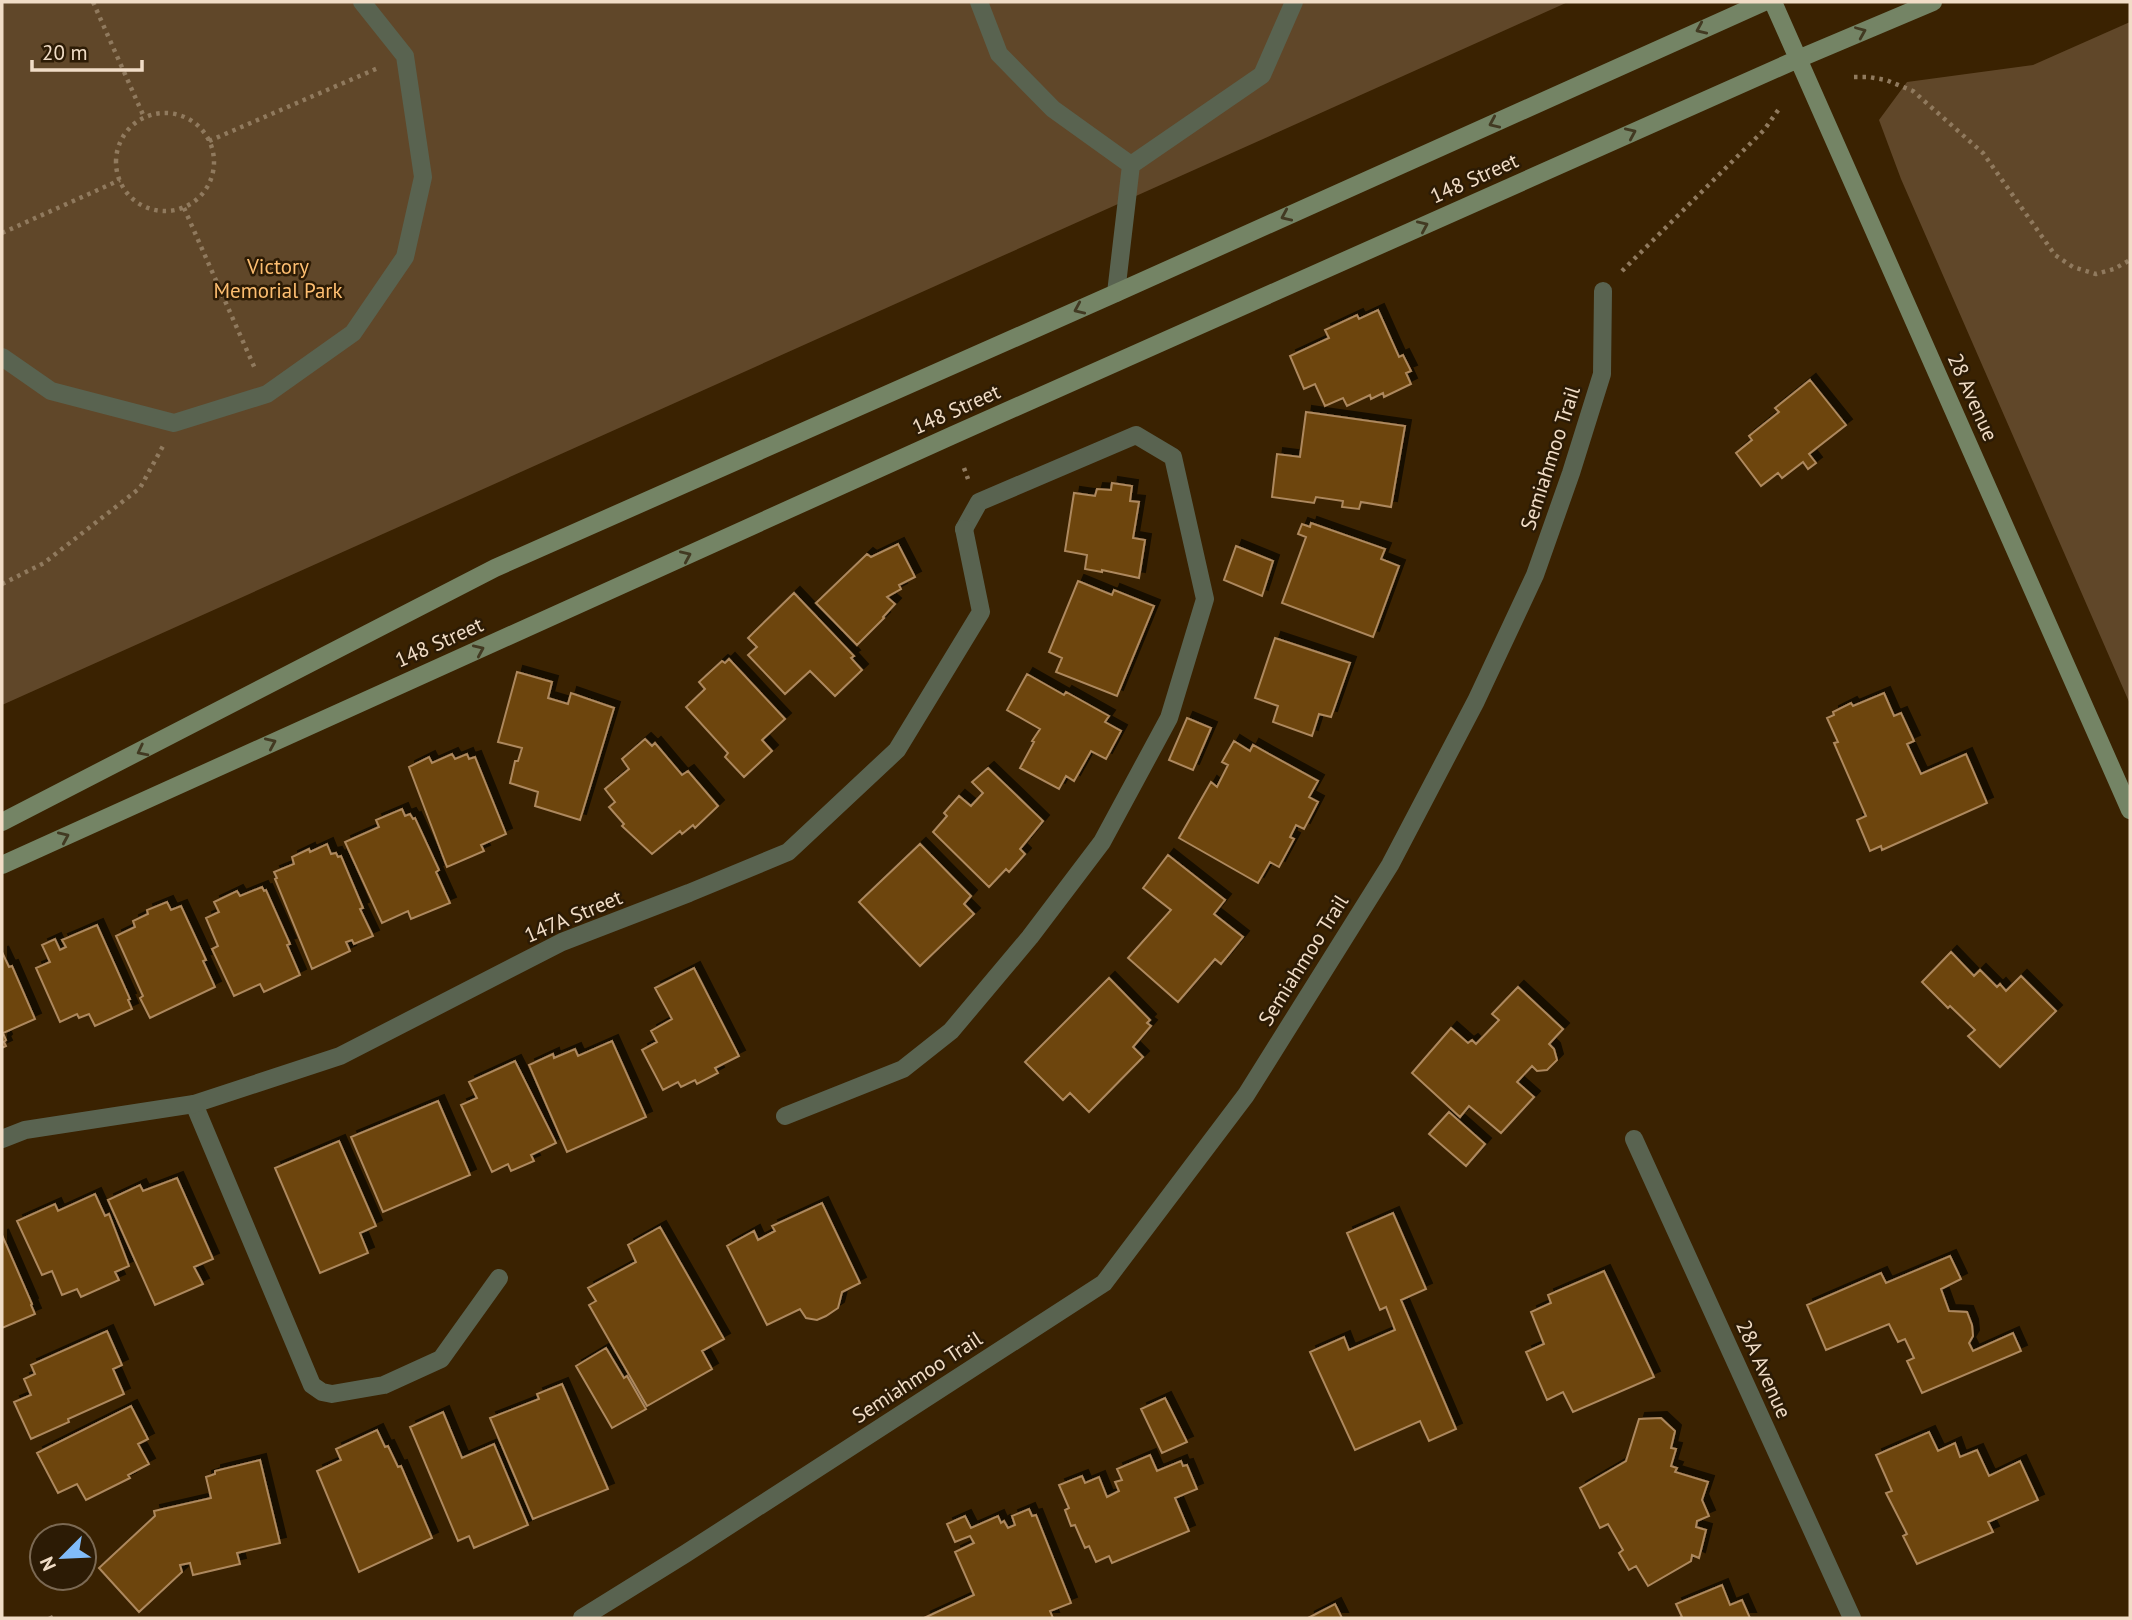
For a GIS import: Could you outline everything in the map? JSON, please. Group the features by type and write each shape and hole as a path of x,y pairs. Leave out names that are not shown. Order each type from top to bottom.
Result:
{"main road":[{"name":"148 Street","path":"2,822 495,568 1763,2"},
{"name":"28 Avenue","path":"1773,2 2130,810"},
{"name":"148 Street","path":"2,865 963,431 1798,59 1933,2"}],"street":[{"path":"2,357 51,391 174,423 267,394 354,333 405,257 423,177 405,56 362,2"},
{"path":"979,2 999,54 1052,109 1131,165"},
{"path":"1116,293 1131,165 1262,75 1294,2"},
{"name":"Semiahmoo Trail","path":"582,1618 685,1555 1104,1283 1246,1095 1390,865 1476,701 1535,575 1602,374 1603,291"},
{"name":"147A Street","path":"2,1139 25,1130 194,1104 340,1056 562,942 788,852 897,750 981,612 964,528 979,502 1136,435 1173,457 1205,599 1169,718 1102,842 1030,937 951,1031 903,1069 785,1116"},
{"path":"194,1104 312,1385 321,1392 332,1394 384,1385 441,1359 499,1278"},
{"name":"28A Avenue","path":"1634,1139 1852,1618"}],"path":[{"path":"93,2 144,117"},
{"path":"209,141 405,56"},
{"path":"1854,78 1886,80 1913,91 1983,153 2054,255 2073,267 2096,274 2114,269 2130,260"},
{"path":"1603,291 1763,130 1779,109"},
{"path":"159,113 181,116 201,128 209,141 214,167 211,180 195,201 184,208 153,210 139,204 120,180 116,166 117,151 123,137 144,117 159,113"},
{"path":"2,233 120,180"},
{"path":"184,208 267,394"},
{"path":"2,584 44,563 140,488 174,423"}],"green space":[{"name":"Victory Memorial Park","path":"2,2 1568,2 2,705"},
{"path":"2130,22 2130,704 1901,179 1879,120 1907,82 2033,65"}],"building":[{"path":"1378,310 1399,357 1403,355 1411,371 1406,373 1411,384 1384,397 1383,393 1371,399 1370,395 1347,406 1343,398 1325,406 1315,384 1304,389 1290,356 1329,338 1325,330 1357,315 1359,319"},
{"path":"1810,380 1846,425 1809,454 1816,463 1808,469 1803,462 1782,478 1778,473 1761,486 1736,453 1752,440 1749,436 1779,412 1775,408"},
{"path":"1306,412 1405,426 1391,507 1361,502 1359,509 1342,507 1343,501 1316,497 1314,503 1272,497 1277,454 1300,457"},
{"path":"1112,483 1132,486 1130,501 1139,502 1133,538 1145,540 1139,578 1085,569 1087,555 1065,551 1074,493 1095,496 1097,489 1111,490"},
{"path":"1311,523 1385,549 1381,559 1399,566 1373,637 1282,603 1306,537 1298,534 1302,524 1310,527"},
{"path":"898,544 915,577 899,585 901,589 887,597 895,604 857,645 816,603 867,554 871,557"},
{"path":"1236,546 1273,561 1262,596 1224,580"},
{"path":"1078,581 1112,595 1114,590 1154,606 1117,696 1056,672 1062,658 1049,652"},
{"path":"794,593 854,656 851,658 862,670 835,696 810,671 785,694 748,655 757,647 748,638"},
{"path":"1275,638 1350,663 1331,717 1319,714 1312,736 1273,722 1278,706 1255,698"},
{"path":"729,659 785,719 762,740 772,751 744,777 725,757 728,753 686,707 705,689 699,682 722,661 725,663"},
{"path":"517,672 552,682 548,698 568,704 571,693 614,708 580,820 535,806 538,792 510,783 515,761 518,761 522,748 498,742"},
{"path":"1027,674 1109,716 1105,722 1121,731 1106,759 1091,751 1074,781 1066,776 1059,789 1020,768 1040,729 1007,710"},
{"path":"1884,693 1894,716 1901,713 1914,741 1907,744 1921,774 1966,754 1987,803 1882,850 1881,846 1870,851 1857,820 1866,816 1834,743 1838,742 1827,718 1851,703 1853,706"},
{"path":"1187,718 1211,728 1193,770 1169,760"},
{"path":"645,739 652,746 655,743 682,775 688,771 718,806 695,828 693,825 682,834 680,831 652,854 622,826 624,824 609,807 615,802 605,789 629,769 622,759"},
{"path":"1234,741 1250,751 1253,745 1318,781 1309,797 1318,802 1304,829 1296,825 1290,837 1294,839 1279,867 1270,862 1258,883 1179,838 1211,782 1217,787 1228,765 1222,762"},
{"path":"452,754 455,759 467,754 469,759 475,757 506,834 481,845 484,851 447,867 409,767 429,757 432,763"},
{"path":"988,768 1043,821 1020,849 1025,854 1009,872 1006,869 989,887 933,832 947,816 944,813 959,796 971,806 983,793 972,782"},
{"path":"402,809 405,816 410,814 415,818 439,870 436,872 450,903 411,919 408,911 382,923 345,842 379,827 376,820"},
{"path":"327,844 331,854 341,856 373,936 354,944 352,940 346,942 350,951 312,969 274,872 294,864 292,857"},
{"path":"920,844 971,896 964,904 974,914 920,966 859,902"},
{"path":"1168,855 1225,900 1214,914 1243,937 1221,964 1215,959 1178,1002 1128,958 1171,910 1143,888"},
{"path":"262,887 266,890 290,944 287,945 300,975 264,992 260,984 234,996 212,949 218,946 206,918 219,912 214,902 237,891 240,896"},
{"path":"167,902 171,910 181,906 206,960 203,961 215,987 150,1018 116,936 135,927 133,921 148,914 147,910"},
{"path":"97,925 132,1009 95,1026 89,1014 79,1018 77,1014 60,1022 36,968 50,962 42,945 55,939 60,950 66,947 62,940"},
{"path":"2,952 9,967 12,966 35,1019 3,1033 6,1046 2,1048"},
{"path":"1951,952 1974,976 1980,970 1997,987 2000,984 2006,991 2021,976 2056,1011 2000,1067 1968,1036 1975,1030 1922,982"},
{"path":"694,968 739,1056 715,1068 718,1073 697,1084 695,1080 681,1087 678,1082 663,1090 642,1050 657,1042 651,1031 672,1019 655,988"},
{"path":"1109,978 1150,1020 1147,1023 1151,1026 1133,1047 1143,1057 1089,1112 1070,1093 1063,1100 1025,1062"},
{"path":"1518,987 1563,1029 1549,1044 1554,1049 1557,1060 1547,1070 1537,1071 1532,1066 1517,1082 1534,1097 1501,1133 1469,1106 1460,1117 1412,1073 1451,1028 1468,1043 1472,1040 1476,1044 1499,1020 1492,1014"},
{"path":"612,1041 646,1117 567,1152 529,1065 553,1054 554,1058 575,1049 578,1056"},
{"path":"515,1061 556,1143 531,1155 534,1161 511,1171 508,1164 492,1172 461,1105 477,1098 469,1082"},
{"path":"438,1101 470,1175 383,1212 351,1137"},
{"path":"1449,1112 1485,1144 1466,1166 1429,1134"},
{"path":"339,1141 376,1226 360,1233 368,1253 320,1273 275,1168"},
{"path":"177,1178 213,1259 194,1267 203,1284 155,1305 108,1200 140,1185 143,1191"},
{"path":"95,1194 105,1216 109,1214 129,1266 115,1272 119,1280 81,1297 77,1289 62,1295 52,1271 42,1275 17,1221 55,1204 58,1211"},
{"path":"822,1203 860,1283 842,1292 838,1308 826,1316 817,1320 806,1318 800,1309 767,1325 727,1246 754,1231 758,1240 775,1231 772,1226"},
{"path":"1393,1213 1426,1289 1401,1300 1456,1429 1429,1441 1420,1421 1355,1450 1310,1352 1344,1337 1349,1350 1395,1330 1386,1307 1380,1310 1347,1233"},
{"path":"660,1227 724,1339 702,1351 712,1369 647,1406 589,1305 596,1301 588,1288 636,1262 628,1245"},
{"path":"2,1235 35,1314 2,1328"},
{"path":"1950,1256 1961,1279 1941,1289 1949,1311 1967,1312 1972,1325 1973,1336 1969,1343 1973,1351 2013,1333 2021,1351 1922,1393 1907,1361 1914,1358 1905,1339 1898,1342 1889,1324 1826,1350 1807,1305 1881,1273 1886,1283"},
{"path":"1604,1271 1654,1377 1573,1412 1563,1392 1547,1400 1526,1352 1544,1344 1531,1312 1551,1303 1548,1295"},
{"path":"107,1331 122,1365 113,1369 124,1394 31,1439 14,1402 31,1395 24,1379 35,1374 31,1365"},
{"path":"606,1348 624,1378 627,1376 646,1409 612,1428 576,1366"},
{"path":"562,1384 608,1489 533,1519 490,1418 539,1399 537,1394"},
{"path":"1165,1398 1187,1442 1162,1453 1141,1409"},
{"path":"131,1406 148,1439 138,1444 149,1464 128,1475 130,1478 86,1500 77,1484 58,1493 37,1453"},
{"path":"443,1412 462,1458 494,1444 528,1525 474,1548 469,1536 458,1541 410,1427"},
{"path":"1661,1418 1675,1431 1671,1448 1676,1449 1671,1466 1677,1468 1675,1472 1708,1482 1702,1500 1709,1516 1697,1521 1696,1527 1706,1530 1699,1558 1692,1555 1691,1561 1648,1586 1636,1566 1629,1570 1619,1553 1623,1550 1608,1524 1600,1528 1580,1488 1626,1461 1639,1419"},
{"path":"377,1430 398,1467 401,1466 432,1538 359,1572 317,1471 341,1460 336,1449"},
{"path":"1929,1432 1938,1451 1955,1443 1960,1457 1977,1450 1989,1476 2020,1461 2038,1500 1988,1522 1993,1532 1917,1564 1903,1536 1907,1534 1886,1493 1892,1491 1876,1455"},
{"path":"1150,1455 1157,1471 1181,1461 1183,1466 1187,1465 1197,1489 1175,1498 1189,1531 1112,1563 1109,1556 1096,1562 1089,1546 1085,1548 1075,1525 1071,1526 1065,1510 1069,1508 1059,1485 1082,1476 1085,1483 1099,1477 1107,1497 1119,1491 1115,1482 1122,1480 1117,1469"},
{"path":"260,1460 280,1543 237,1553 240,1564 193,1575 190,1563 180,1565 182,1572 139,1612 99,1568 155,1516 154,1511 211,1498 206,1477 215,1474 215,1471"},
{"path":"1029,1509 1032,1516 1036,1515 1071,1603 1050,1611 1053,1618 924,1618 974,1595 955,1552 974,1543 970,1536 955,1542 947,1524 965,1516 971,1528 998,1516 1001,1523 1004,1521 1008,1528 1015,1525 1012,1516"},
{"path":"1722,1585 1730,1605 1742,1600 1750,1618 1679,1618 1682,1617 1676,1604"},
{"path":"1335,1604 1342,1618 1308,1618"}]}
